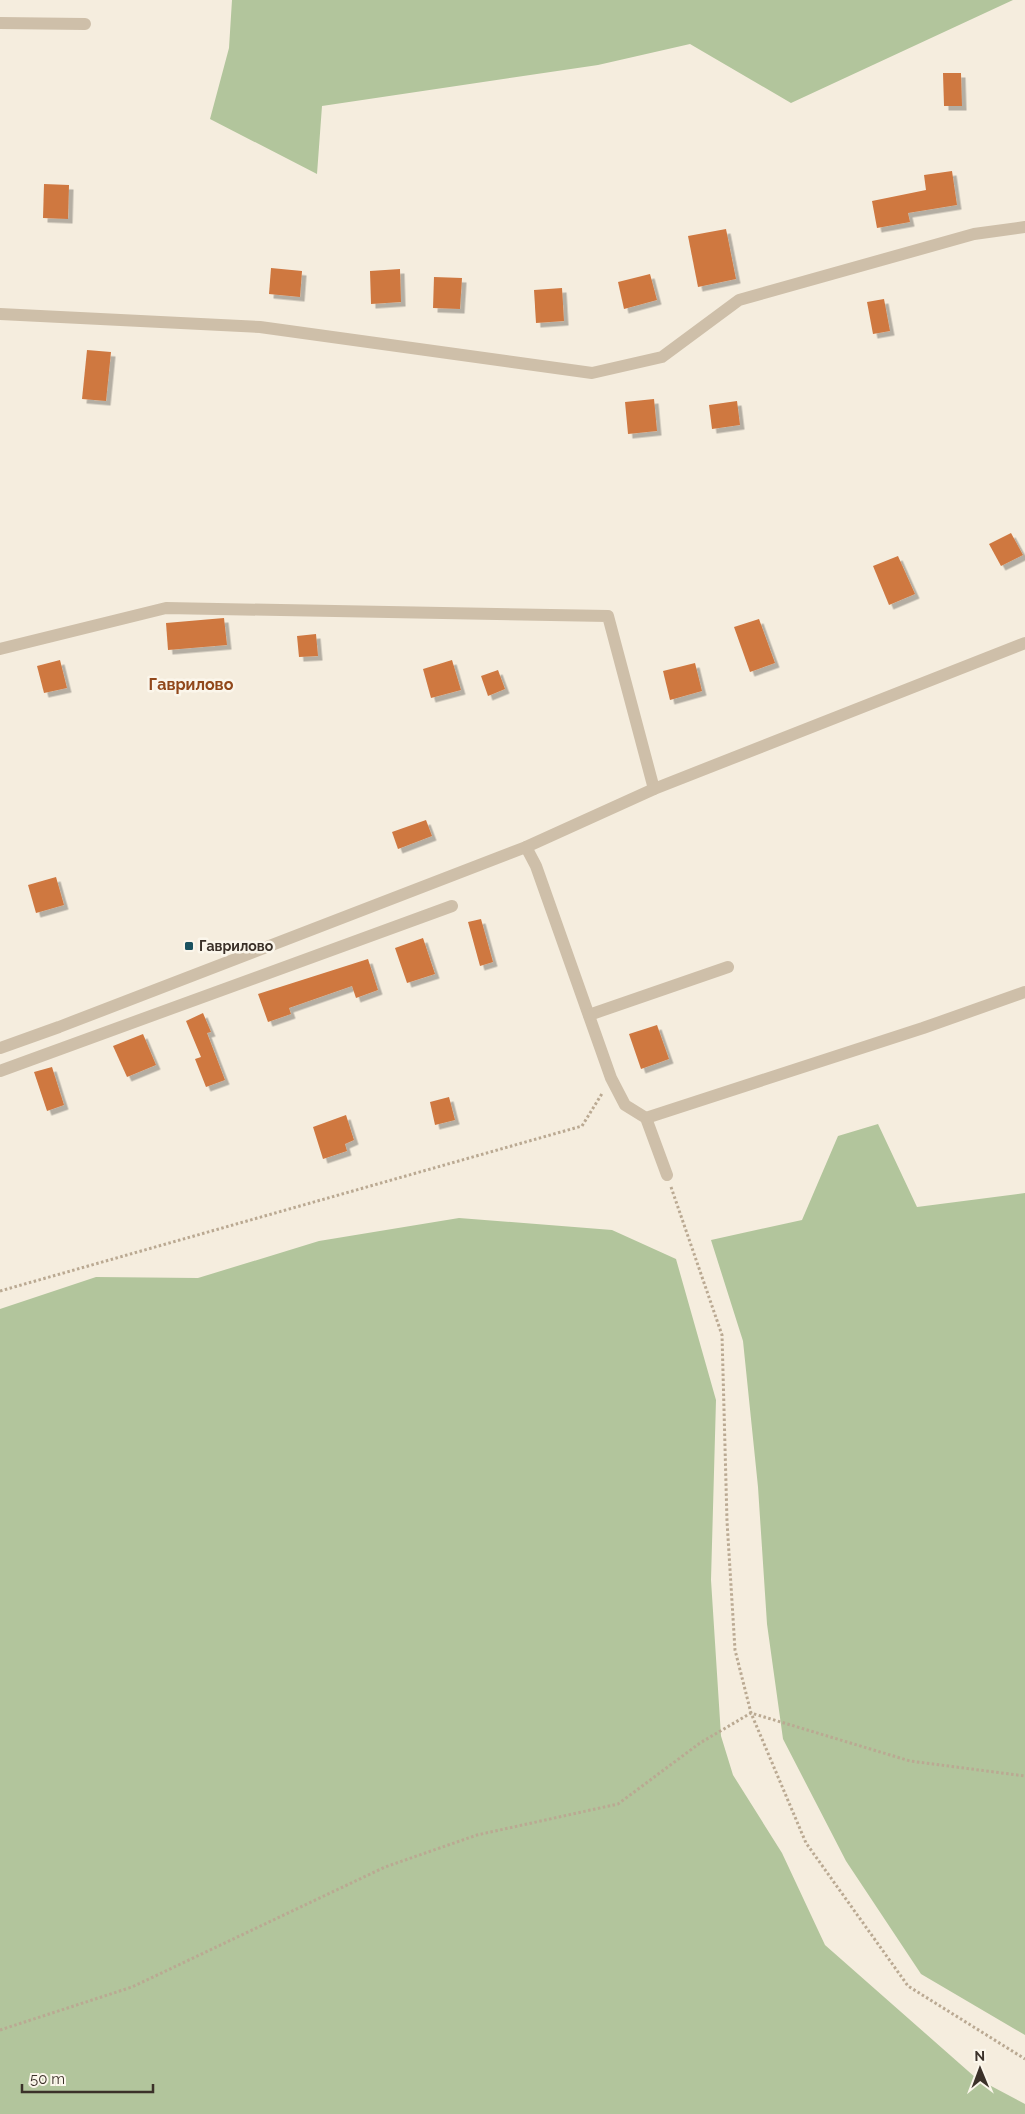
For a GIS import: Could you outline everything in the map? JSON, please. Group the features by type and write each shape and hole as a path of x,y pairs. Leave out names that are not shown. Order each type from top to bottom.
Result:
{"street":[{"path":"0,23 85,24"},
{"path":"0,314 260,327 592,373 662,357 739,300 974,234 1025,227"},
{"path":"0,649 166,608 608,616 654,789"},
{"path":"0,1048 526,847 654,789 1025,643"},
{"path":"526,847 536,866 611,1078 625,1105 646,1118 667,1175"},
{"path":"0,1072 452,906"},
{"path":"588,1015 728,967"},
{"path":"646,1118 923,1028 1025,992"}],"path":[{"path":"0,1291 582,1126 611,1078"},
{"path":"667,1175 722,1335 727,1521 736,1650 751,1713 806,1843 908,1986 1025,2058"},
{"path":"0,2030 132,1987 386,1867 477,1836 618,1804 700,1743 751,1713 910,1761 1025,1776"}],"green space":[{"path":"232,0 1013,0 791,103 690,44 598,65 322,106 317,174 210,119 229,48"},
{"path":"878,1124 917,1207 1025,1193 1025,2035 921,1974 846,1861 783,1739 767,1624 758,1487 743,1341 711,1240 802,1220 838,1136"},
{"path":"459,1218 612,1230 676,1259 716,1400 711,1580 721,1736 733,1775 782,1853 825,1945 976,2078 1025,2104 1025,2114 0,2114 0,1309 96,1277 198,1278 319,1241"}],"building":[{"path":"943,73 961,73 962,106 944,106"},
{"path":"952,171 957,205 908,213 910,222 877,228 872,201 926,190 924,175"},
{"path":"44,184 69,185 68,219 43,218"},
{"path":"726,229 736,279 698,287 688,236"},
{"path":"271,268 302,271 300,297 269,294"},
{"path":"400,269 401,302 371,304 370,271"},
{"path":"650,274 657,300 624,309 618,282"},
{"path":"434,277 462,278 460,309 433,308"},
{"path":"562,288 564,321 536,323 534,290"},
{"path":"884,299 890,331 873,334 867,302"},
{"path":"87,350 111,352 106,401 82,399"},
{"path":"654,399 657,431 628,434 625,402"},
{"path":"737,401 740,425 712,429 709,405"},
{"path":"1011,533 1023,555 1001,566 989,544"},
{"path":"898,556 915,594 889,605 873,566"},
{"path":"224,618 227,645 168,650 166,623"},
{"path":"759,619 775,663 750,672 734,627"},
{"path":"316,634 318,656 299,657 297,636"},
{"path":"60,660 67,688 44,693 37,666"},
{"path":"452,660 461,690 431,698 423,669"},
{"path":"695,663 702,691 670,700 663,671"},
{"path":"498,670 505,689 488,696 481,676"},
{"path":"426,820 432,836 398,849 392,832"},
{"path":"56,877 64,905 36,913 28,885"},
{"path":"481,919 493,962 480,966 468,922"},
{"path":"423,938 435,974 407,983 395,948"},
{"path":"368,959 378,990 356,998 352,986 289,1008 291,1014 268,1022 258,994"},
{"path":"203,1013 211,1032 207,1033 225,1080 206,1087 195,1059 201,1057 186,1021"},
{"path":"657,1025 669,1059 641,1069 629,1034"},
{"path":"143,1034 156,1065 127,1077 113,1046"},
{"path":"52,1067 64,1105 47,1111 34,1072"},
{"path":"449,1097 455,1120 435,1125 430,1102"},
{"path":"346,1115 354,1140 345,1144 347,1151 323,1159 313,1127"}],"place":[{"name":"Гаврилово","path":"189,946"}],"district":[{"name":"Гаврилово","path":"191,684"}]}
